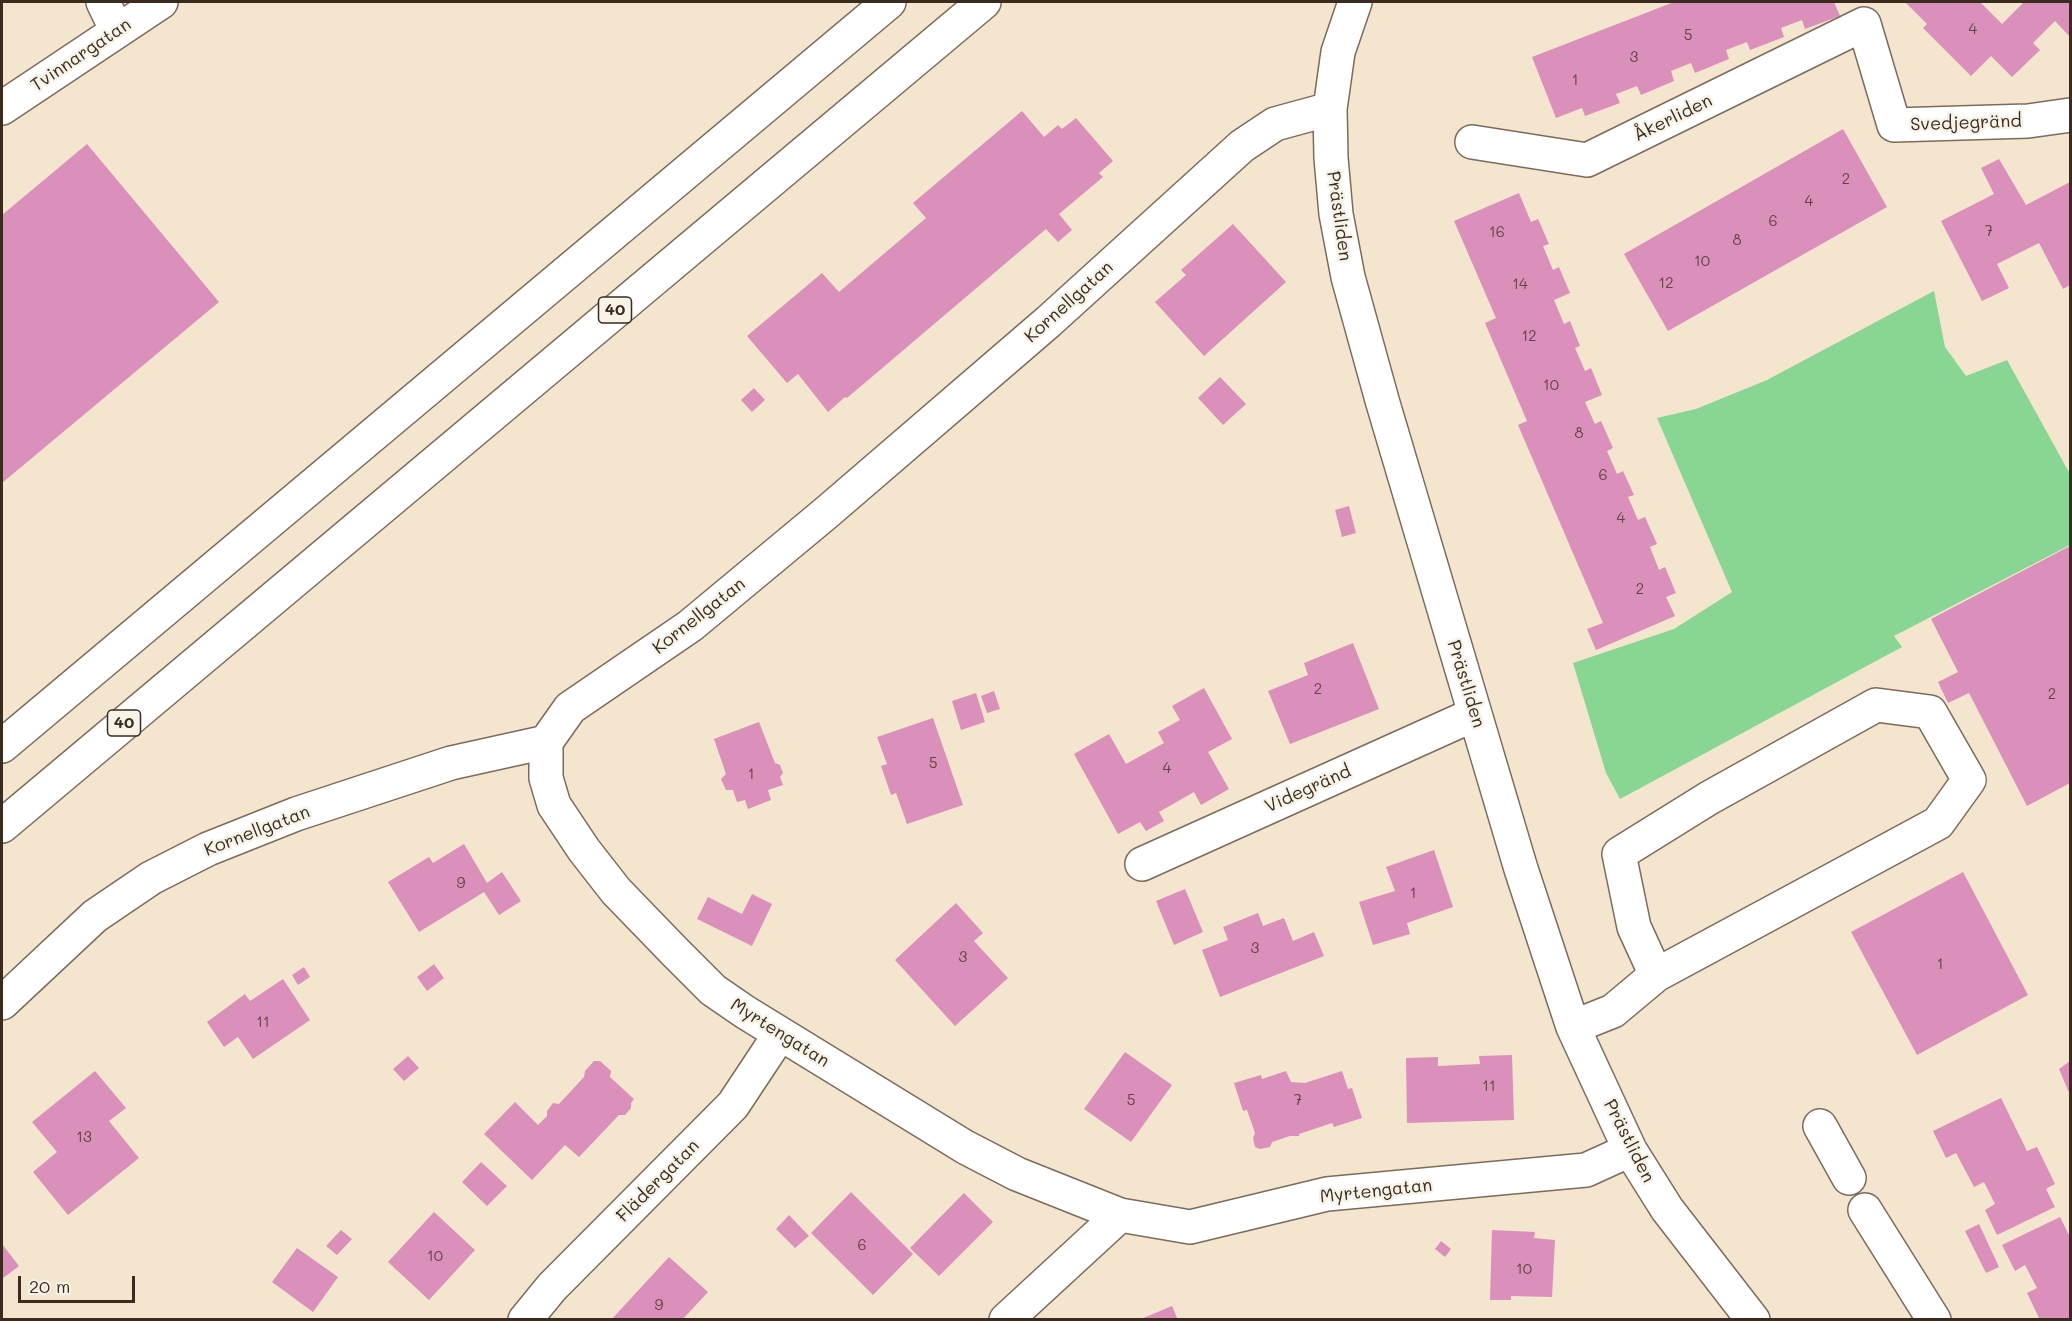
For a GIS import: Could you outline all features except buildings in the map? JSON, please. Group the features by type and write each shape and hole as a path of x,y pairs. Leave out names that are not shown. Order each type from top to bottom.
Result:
{"main road":[{"path":"103,2 117,31"},
{"name":"Tvinnargatan","path":"2,108 161,2"},
{"path":"2,746 889,2"},
{"name":"40","path":"2,826 984,2"},
{"name":"Prästliden","path":"1355,2 1338,52 1330,109 1335,202 1348,277 1382,400 1521,868 1574,1028 1630,1150 1667,1209 1753,1320"},
{"name":"Svedjegränd","path":"1864,24 1894,125 2028,121 2070,115"},
{"name":"Åkerliden","path":"1472,142 1587,160 1864,24"},
{"name":"Kornellgatan","path":"2,1003 95,916 151,878 208,849 296,814 451,763 546,742 570,708 690,626 826,513 1048,322 1242,146 1275,124 1330,109"},
{"path":"1574,1028 1613,1011 1656,975 1938,823 1969,780 1930,712 1876,705 1719,792 1619,854 1634,927 1656,975"},
{"name":"Videgränd","path":"1142,864 1475,714"},
{"name":"Myrtengatan","path":"546,742 546,778 554,805 584,850 616,891 713,990 780,1034 965,1147 1017,1174 1120,1215 1190,1227 1327,1194 1586,1170 1630,1150"},
{"name":"Flädergatan","path":"525,1320 552,1287 733,1105 780,1034"},
{"path":"1820,1126 1849,1178"},
{"path":"1865,1210 1934,1320"},
{"path":"1006,1320 1120,1215"}],"green space":[{"path":"1934,291 1945,347 1966,376 2007,360 2070,474 2070,545 1894,636 1902,647 1620,799 1606,773 1573,663 1674,629 1732,592 1657,418 1696,409 1767,380"}]}
